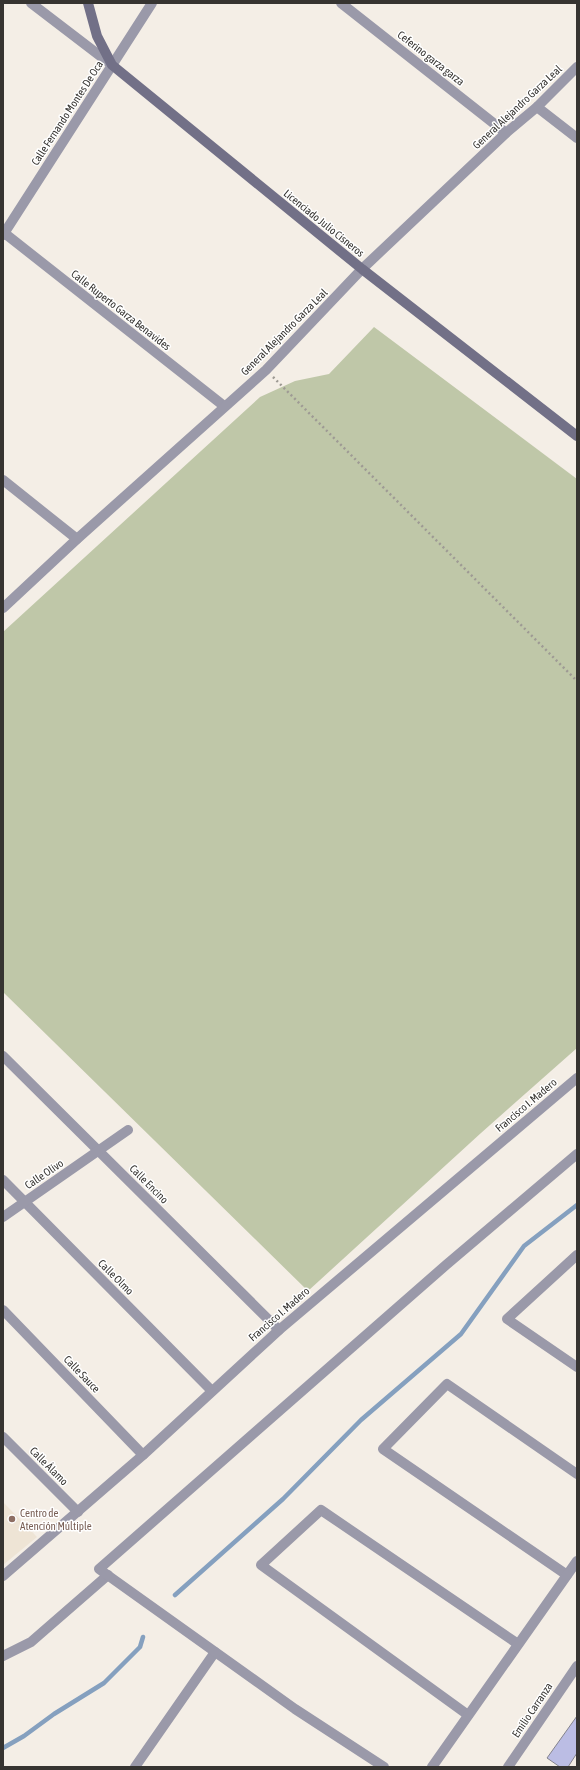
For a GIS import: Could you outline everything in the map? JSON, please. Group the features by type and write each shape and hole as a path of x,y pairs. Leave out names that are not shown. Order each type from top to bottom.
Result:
{"street":[{"path":"31,3 112,65"},
{"name":"Licenciado Julio Cisneros","path":"88,3 97,36 112,65 362,269 577,436"},
{"name":"Calle Fernando Montes De Oca","path":"3,234 152,3"},
{"name":"Ceferino garza garza","path":"341,3 506,133"},
{"name":"General Alejandro Garza Leal","path":"3,608 77,539 266,370 362,269 506,133 537,107 577,67"},
{"path":"537,107 577,138"},
{"name":"Calle Ruperto Garza Benavides","path":"3,234 224,406"},
{"path":"3,480 77,539"},
{"name":"Calle Encino","path":"3,1056 279,1330"},
{"name":"Francisco I. Madero","path":"3,1576 143,1455 279,1330 577,1078"},
{"name":"Calle Olivo","path":"3,1217 99,1152 128,1130"},
{"path":"384,1767 295,1709 99,1569 446,1265 577,1154"},
{"name":"Calle Olmo","path":"3,1180 212,1391"},
{"path":"577,1255 507,1319 577,1366"},
{"name":"Calle Sauce","path":"3,1310 143,1455"},
{"path":"567,1575 383,1449 447,1384 577,1474"},
{"name":"Calle Álamo","path":"3,1437 78,1512"},
{"path":"468,1715 261,1565 321,1510 518,1644"},
{"path":"432,1767 577,1561"},
{"path":"3,1656 31,1642 108,1575"},
{"path":"135,1767 215,1652"},
{"name":"Emilio Carranza","path":"508,1767 577,1666"}],"path":[{"path":"266,370 577,681"}],"shaded area":[{"name":"Centro de Atención Múltiple","path":"3,1502 37,1537 3,1565"}],"green space":[{"path":"374,327 577,479 577,1048 481,1133 308,1291 3,992 3,632 260,397 295,381 329,374"}],"building":[{"path":"577,1716 577,1753 568,1767 560,1767 547,1758"}],"waterway":[{"path":"175,1595 283,1499 361,1420 461,1334 524,1246 577,1205"},
{"path":"3,1748 24,1736 54,1714 104,1683 140,1647 143,1637"}],"place":[{"name":"Centro de Atención Múltiple","path":"12,1519"}]}
